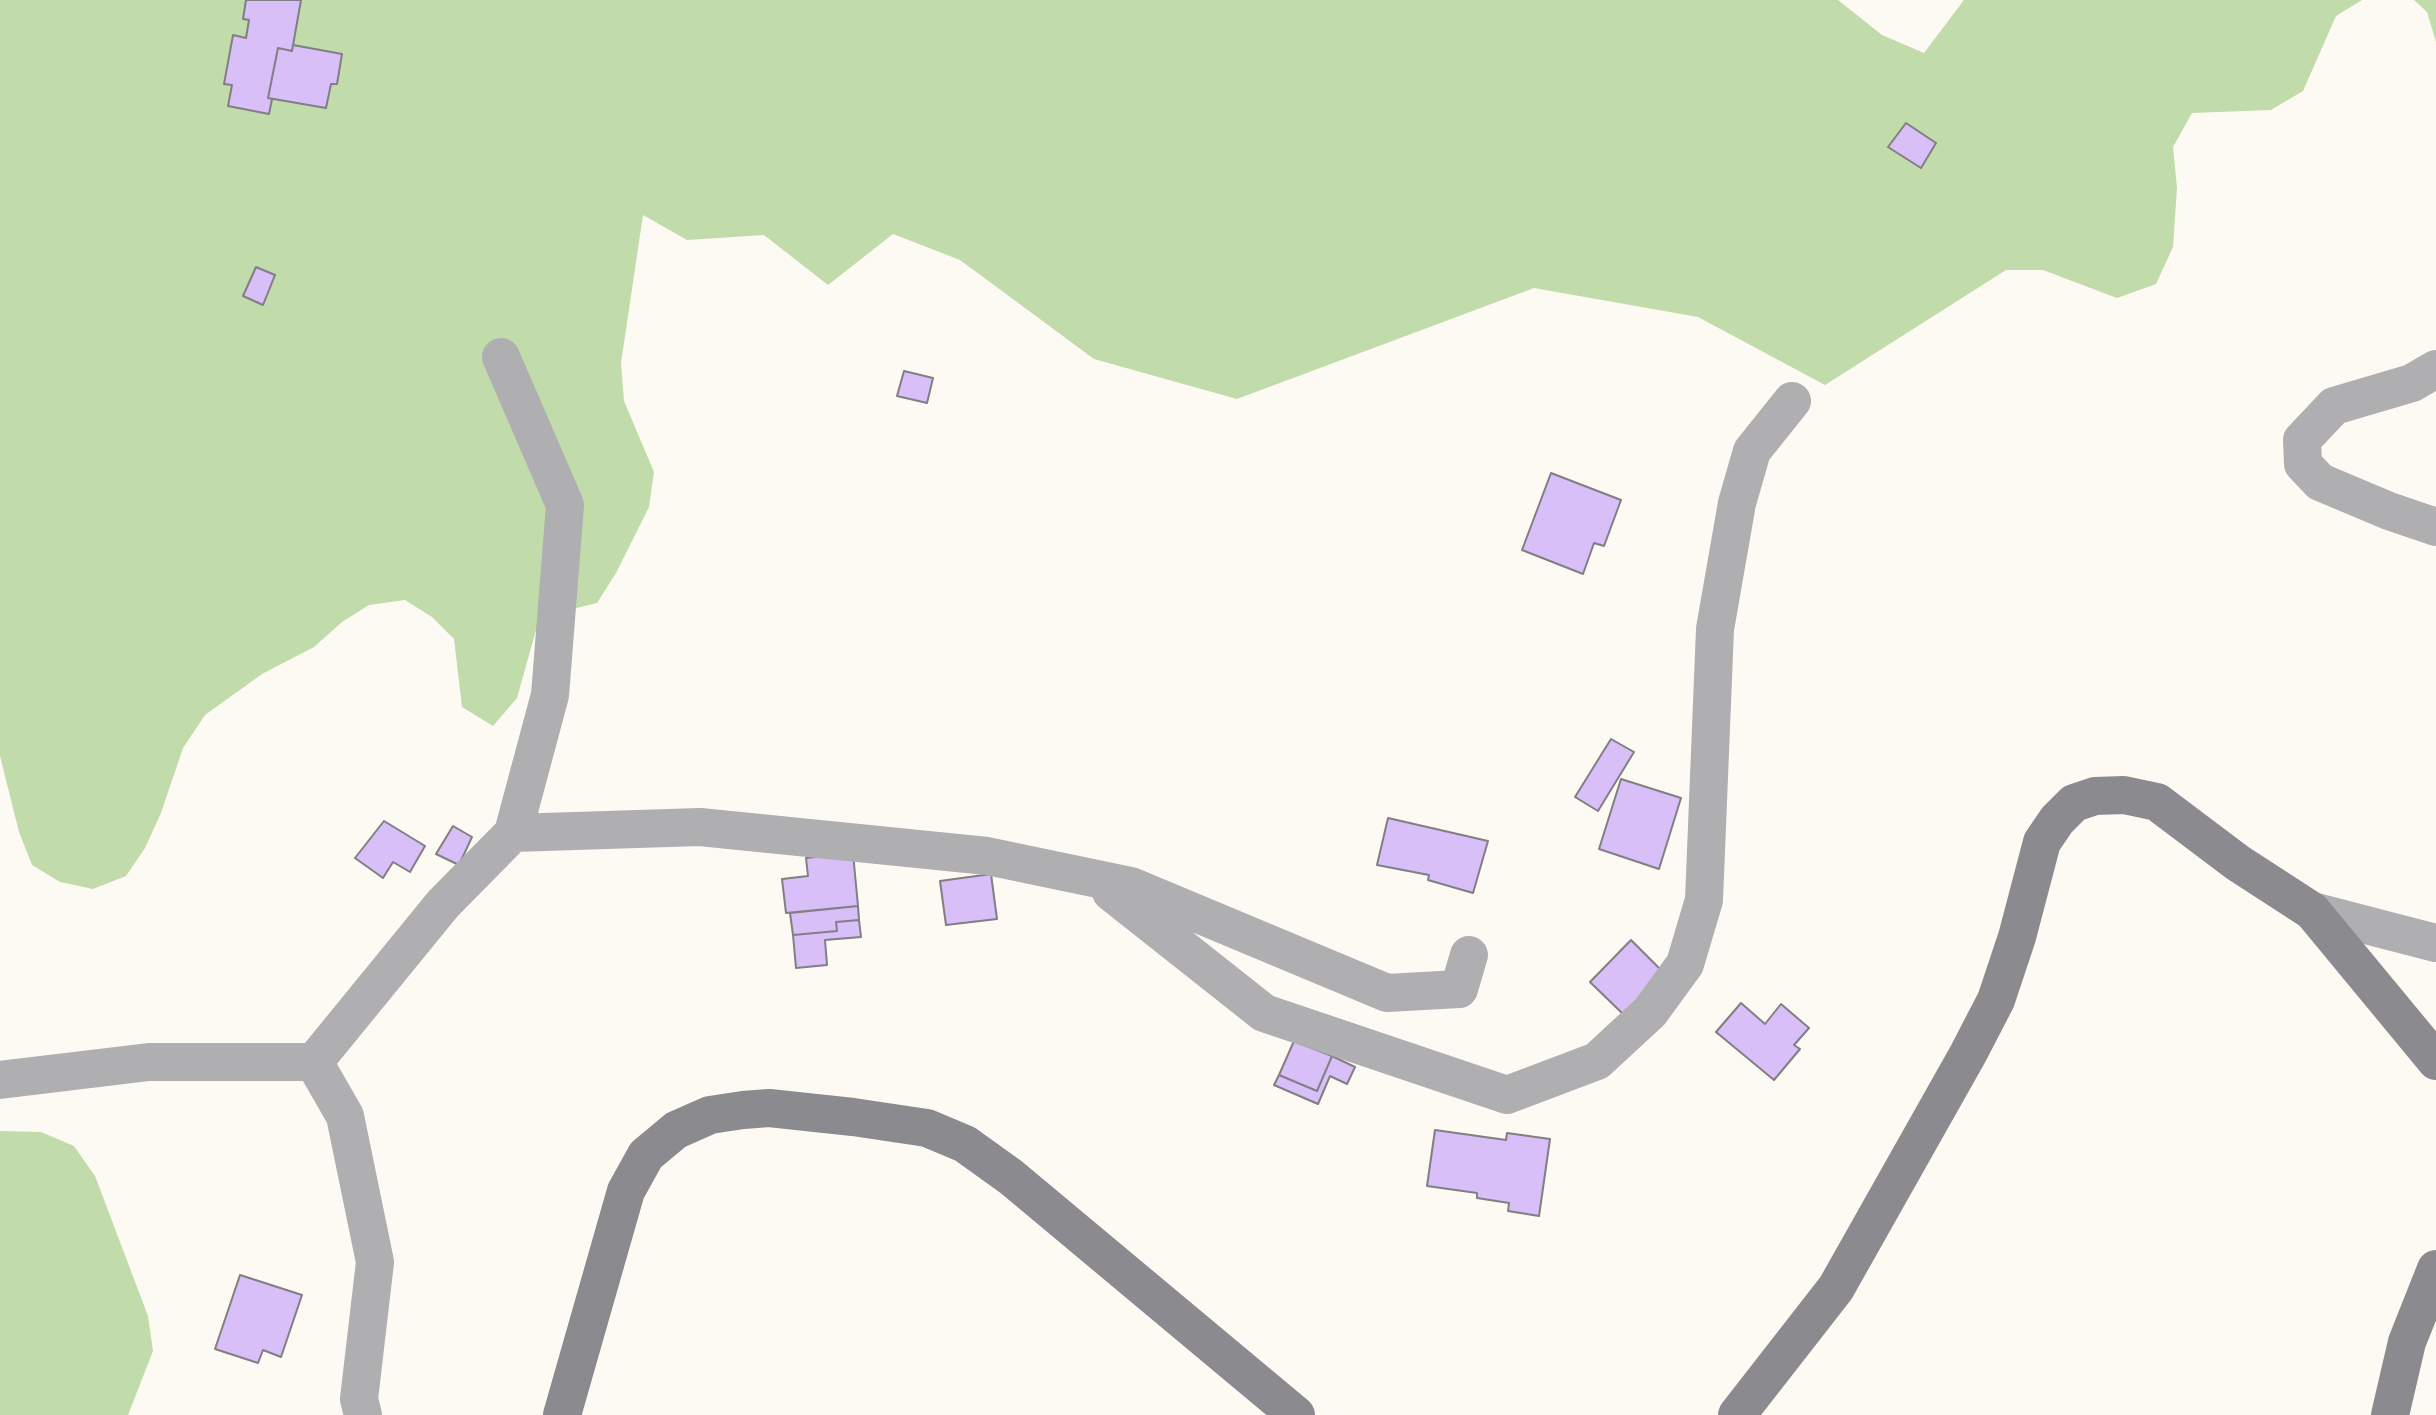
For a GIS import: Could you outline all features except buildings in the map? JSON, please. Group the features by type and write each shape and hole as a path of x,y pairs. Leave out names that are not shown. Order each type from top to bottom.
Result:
{"street":[{"path":"314,1062 443,904 513,834 550,695 565,505 500,357"},
{"path":"2436,369 2412,383 2334,406 2302,440 2303,464 2320,482 2436,527"},
{"path":"1093,878 1264,1013 1507,1095 1597,1061 1650,1012 1685,964 1704,900 1715,629 1737,503 1752,451 1792,401"},
{"path":"1737,1415 1836,1288 1968,1054 1996,1000 2017,937 2042,842 2057,820 2074,803 2095,796 2124,795 2157,802 2238,863 2312,911 2436,1062"},
{"path":"513,834 701,827 987,856 1131,886 1387,993 1459,989 1469,955"},
{"path":"2312,911 2436,943"},
{"path":"0,1080 149,1062 314,1062"},
{"path":"314,1062 345,1116 375,1262 359,1399 363,1415"},
{"path":"562,1415 626,1191 646,1155 676,1130 710,1115 769,1108 927,1128 965,1144 1011,1177 1296,1415"},
{"path":"2390,1415 2407,1342 2436,1269"}],"green space":[{"path":"0,0 1838,0 1882,35 1924,53 1964,0 2362,0 2336,16 2303,91 2271,110 2192,113 2173,147 2177,188 2173,247 2156,284 2117,298 2043,270 2006,270 1825,385 1698,317 1534,288 1237,399 1094,359 960,260 893,234 828,285 764,235 687,240 643,215 621,363 624,401 654,472 649,507 616,573 597,603 564,611 536,630 517,698 493,726 462,707 454,639 432,617 405,600 369,605 342,622 314,647 262,674 205,715 183,748 161,813 145,848 126,876 93,889 60,882 32,865 19,832 0,756"},
{"path":"2414,0 2436,0 2436,42 2427,12"},
{"path":"0,1131 41,1132 74,1146 95,1176 148,1316 153,1351 128,1415 0,1415"}]}
